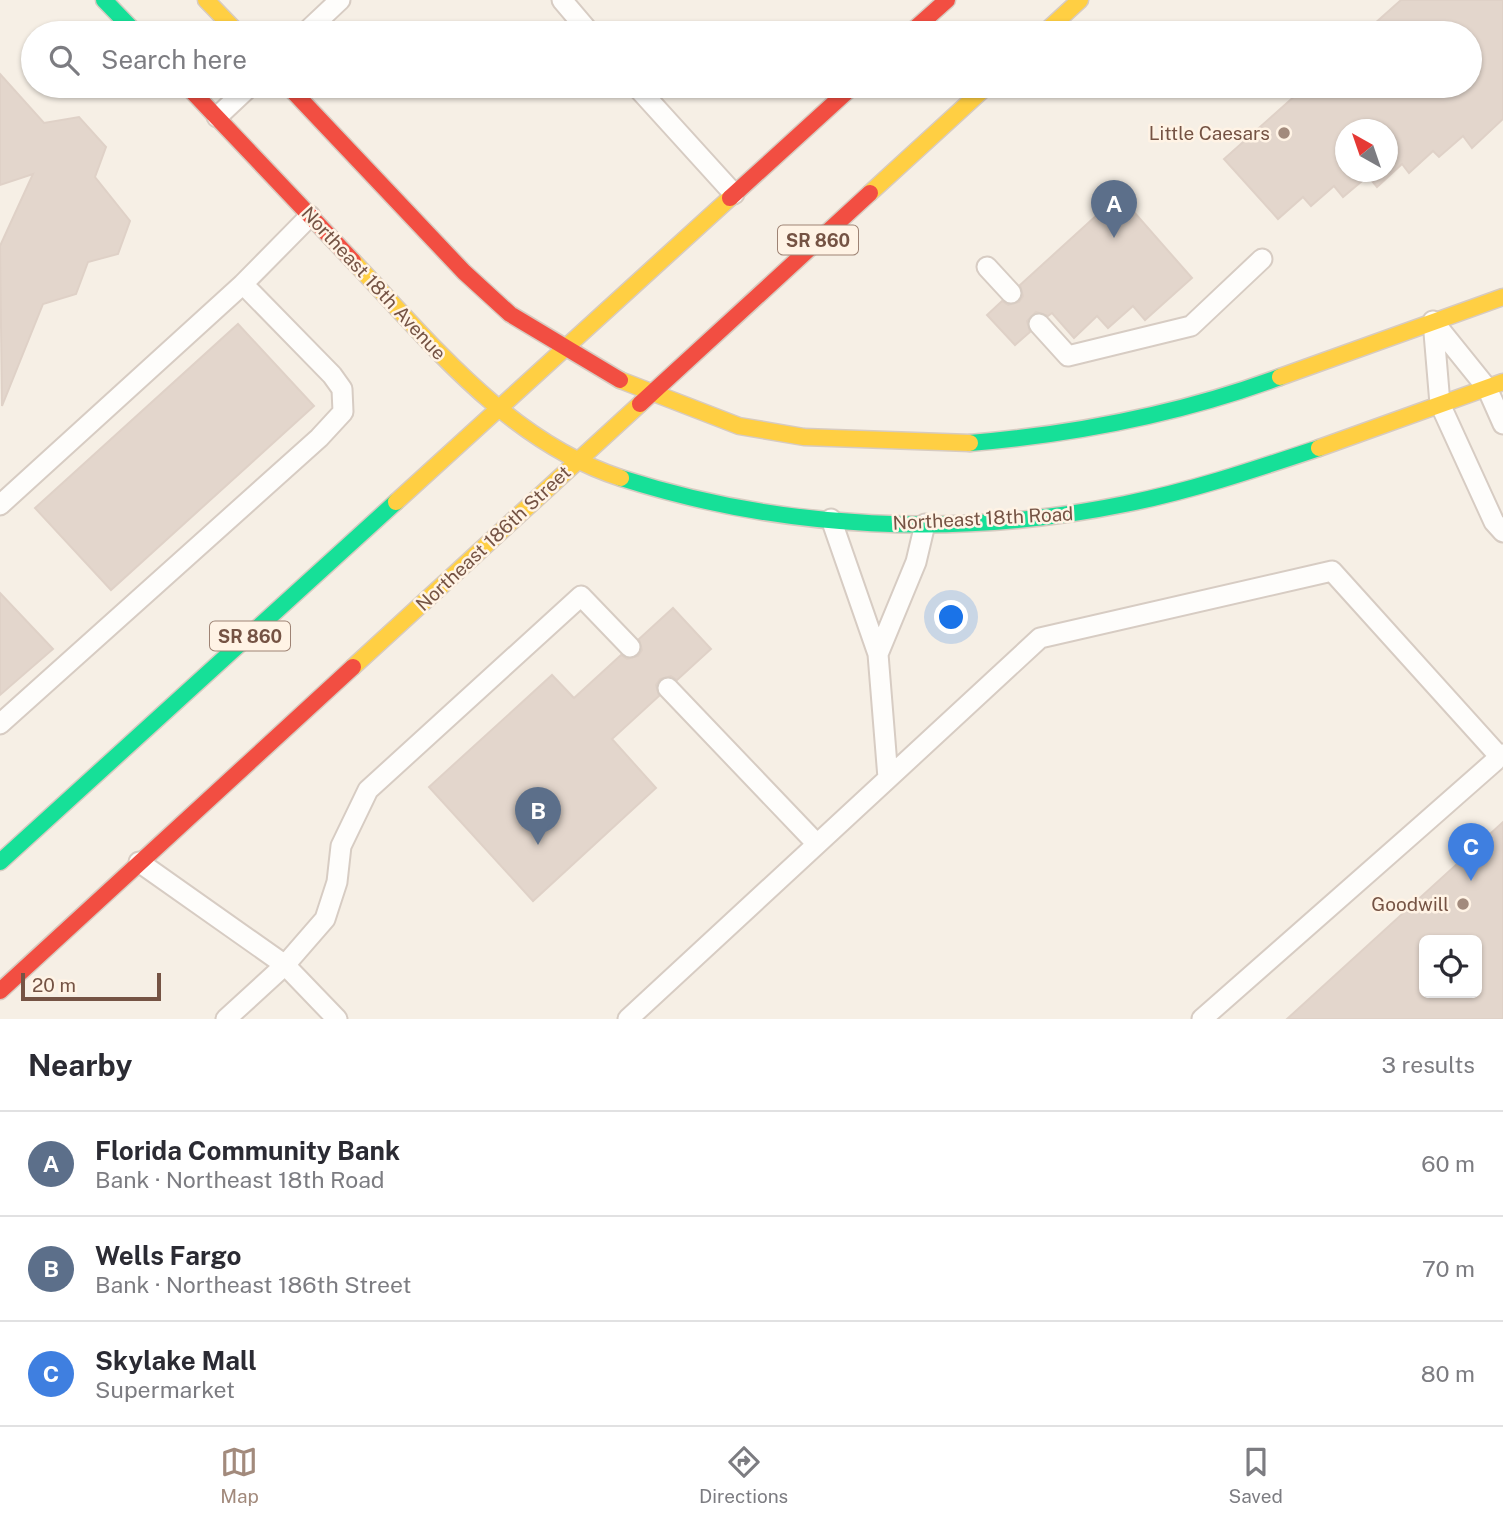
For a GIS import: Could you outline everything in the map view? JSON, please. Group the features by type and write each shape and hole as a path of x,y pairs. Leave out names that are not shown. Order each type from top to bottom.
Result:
{"street":[{"path":"104,0 124,21"},
{"path":"206,0 226,21"},
{"path":"923,21 947,0"},
{"path":"1057,21 1080,0"},
{"name":"Northeast 18th Avenue","path":"199,98 455,369 499,410 578,458"},
{"path":"299,98 464,272 510,314 564,348 649,394 739,426 804,437 971,443 1095,429 1195,406 1273,381 1503,297"},
{"name":"SR 860","path":"0,862 840,98"},
{"name":"Northeast 186th Street","path":"0,991 578,458 974,98"},
{"name":"Northeast 18th Road","path":"578,458 616,476 657,489 750,509 831,519 925,524 1018,520 1126,504 1200,485 1495,385"}],"lane":[{"path":"318,21 340,0"},
{"path":"562,0 580,21"},
{"path":"217,117 237,98"},
{"path":"647,98 734,194"},
{"path":"0,505 243,284 310,216"},
{"path":"1039,324 1068,356 1191,326 1262,259"},
{"path":"987,267 1011,293"},
{"path":"0,724 319,438 343,412 341,389 332,374 243,284"},
{"path":"1433,321 1495,385 1503,424"},
{"path":"1433,321 1440,404 1494,522 1503,532"},
{"path":"831,519 878,654 888,778"},
{"path":"878,654 916,562 925,524"},
{"path":"628,1019 1040,638 1332,571 1502,755 1202,1019"},
{"path":"226,1019 285,965 324,919 337,882 341,846 368,790 581,596 629,647"},
{"path":"668,688 817,844"},
{"path":"139,862 285,965 337,1019"}],"building":[{"path":"1401,0 1503,0 1503,119 1472,148 1463,136 1439,157 1433,151 1409,173 1402,164 1398,168 1398,119 1335,119 1335,182 1361,182 1343,197 1334,186 1311,206 1303,197 1278,219 1224,159 1293,98 1482,98 1482,21 1377,21"},
{"path":"0,74 44,123 79,117 106,147 95,177 130,221 118,254 88,262 76,294 43,304 2,406 0,246 33,174 0,185"},
{"path":"1119,195 1192,278 1145,320 1133,306 1108,328 1097,316 1074,338 1052,313 1048,316 1036,312 1027,321 1030,332 1015,345 987,315 1002,301 1008,305 1019,302 1023,296 1020,285"},
{"path":"238,324 314,406 111,590 35,508"},
{"path":"0,593 53,649 0,695"},
{"path":"673,608 711,649 677,680 671,676 660,679 656,685 659,696 612,739 656,788 533,901 429,787 552,675 574,698 621,655 627,659 638,656 642,650 639,639"},
{"path":"1503,822 1503,1019 1287,1019"}],"traffic: fast":[{"path":"104,0 124,21"},
{"path":"970,443 1088,428 1166,412 1280,377"},
{"path":"621,478 745,509 808,518 872,523 999,522 1062,515 1150,499 1247,472 1319,448"},
{"path":"0,862 396,502"}],"traffic: slow":[{"path":"206,0 226,21"},
{"path":"1057,21 1080,0"},
{"path":"870,193 974,98"},
{"path":"396,502 730,198"},
{"path":"353,261 474,387 508,415 581,462 621,478"},
{"path":"1280,377 1503,297"},
{"path":"620,380 739,426 804,437 970,443"},
{"path":"1319,448 1503,382"},
{"path":"353,667 640,404"}],"traffic: jam":[{"path":"923,21 947,0"},
{"path":"198,98 353,261"},
{"path":"299,98 464,272 510,314 620,380"},
{"path":"730,198 840,98"},
{"path":"640,404 870,193"},
{"path":"0,991 353,667"}],"place":[{"name":"Little Caesars","path":"1284,133"},
{"name":"Florida Community Bank","path":"1114,238"},
{"name":"Wells Fargo","path":"538,845"},
{"name":"Skylake Mall","path":"1471,881"},
{"name":"Goodwill","path":"1463,904"}]}
